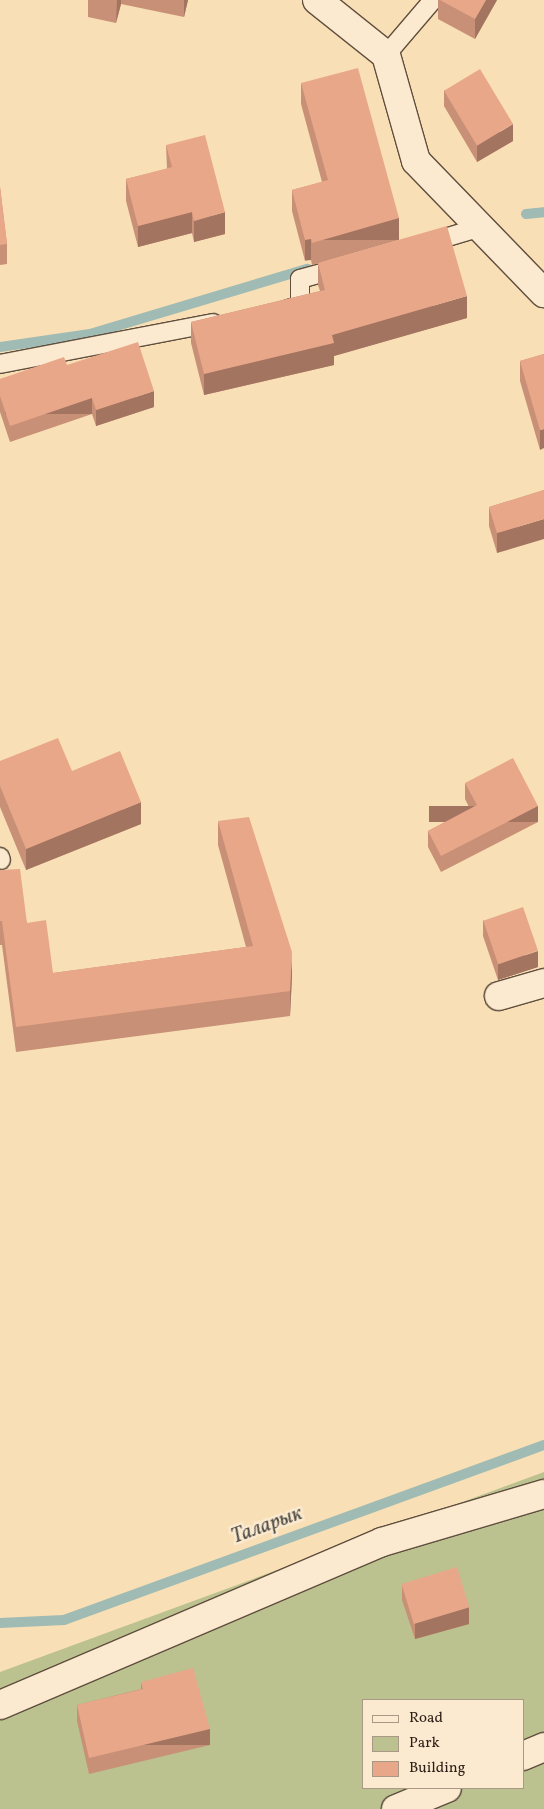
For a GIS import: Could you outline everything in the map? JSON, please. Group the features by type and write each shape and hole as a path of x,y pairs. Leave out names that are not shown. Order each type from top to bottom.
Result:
{"street":[{"path":"317,0 386,54 416,161 544,293"},
{"path":"499,996 544,983"},
{"path":"0,1704 382,1542 544,1494"},
{"path":"524,1756 544,1747"},
{"path":"396,1809 445,1789"}],"lane":[{"path":"386,54 433,0"},
{"path":"414,246 481,227"},
{"path":"271,312 300,306 300,279 358,263"},
{"path":"0,364 232,320"}],"green space":[{"path":"544,1472 544,1809 0,1809 0,1672"}],"building":[{"path":"440,0 486,0 475,19"},
{"path":"358,68 399,218 312,243 311,239 305,240 292,190 328,180 301,83"},
{"path":"480,69 513,124 477,145 444,91"},
{"path":"205,135 225,212 194,221 192,212 138,226 126,179 172,167 166,145"},
{"path":"0,187 7,244 0,245"},
{"path":"447,226 467,296 332,335 334,343 204,374 191,322 325,290 318,263"},
{"path":"138,342 154,391 96,410 92,398 10,426 0,396 0,379 64,357 67,365"},
{"path":"544,354 544,429 540,430 520,361"},
{"path":"544,490 544,519 497,533 489,507"},
{"path":"58,738 72,771 120,751 141,802 26,849 0,786 0,761"},
{"path":"513,758 538,806 441,856 428,831 477,805 465,783"},
{"path":"249,817 292,952 290,991 16,1027 2,921 0,921 0,870 20,869 27,923 46,920 53,973 253,946 218,821"},
{"path":"523,907 538,950 498,964 483,921"},
{"path":"457,1567 469,1607 414,1624 402,1584"},
{"path":"193,1668 210,1729 89,1758 77,1705 143,1689 141,1682"}],"waterway":[{"path":"526,214 544,212"},
{"path":"0,347 90,334 307,269"},
{"name":"Таларык","path":"0,1623 64,1620 544,1445"}]}
